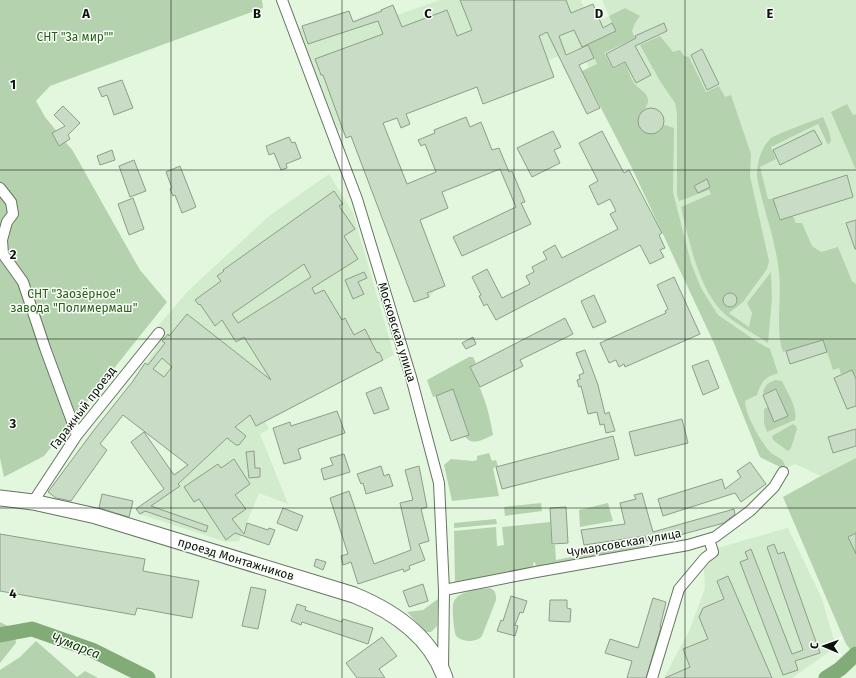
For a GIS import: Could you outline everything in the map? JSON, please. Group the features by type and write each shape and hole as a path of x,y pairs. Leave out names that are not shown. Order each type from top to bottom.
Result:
{"main road":[{"name":"проезд Монтажников","path":"0,498 33,502 96,516 354,595 383,608 418,636 433,654 444,675"}],"street":[{"name":"Московская улица","path":"282,0 357,199 411,377 438,483 444,590 444,675"},
{"path":"0,188 11,202 13,214 7,222 2,240 3,254 23,282 45,348 77,435"},
{"name":"Гаражный проезд","path":"33,502 77,435 159,332"},
{"name":"Чумарсовская улица","path":"444,590 688,545 715,538 750,511 774,488 783,472"},
{"path":"652,678 679,589 705,558 712,552 709,539"}],"shaded area":[{"path":"440,0 581,0 584,8 593,4 600,20 609,16 602,0 856,0 856,458 821,476 795,464 784,469 760,457 714,343 631,166 582,71 589,68 580,48 360,131 372,164 396,155 445,286 437,289 429,297 414,302 351,136 346,138 342,129 338,131 297,29 349,11 353,21 393,5 397,15"},
{"path":"329,174 353,213 394,355 265,421 269,429 260,434 288,504 259,493 239,541 226,542 139,514 136,509 178,480 174,474 186,466 144,391 132,381 156,349 145,341 188,291 269,216"},
{"path":"788,528 822,599 836,647 792,678 664,678 690,629 705,588 703,552"}],"green space":[{"name":"СНТ \"Заозёрное\" завода \"Полимермаш\"","path":"0,0 262,0 263,8 50,86 36,101 45,117 73,151 140,270 167,302 44,456 4,477 0,458"},
{"path":"625,8 640,16 632,31 635,38 604,53 613,69 625,63 634,83 647,96 648,103 638,122 642,130 653,134 665,125 674,128 673,192 691,263 701,288 718,315 770,349 778,373 767,378 762,383 757,395 745,401 747,413 757,434 769,451 784,462 785,465 782,468 760,457 714,343 631,166 582,71 597,64 588,44 616,31 609,16"},
{"path":"660,36 673,52 680,50 684,56 689,57 706,92 719,86 725,97 731,95 751,154 750,176 769,261 767,269 743,302 729,313 749,327 752,313 747,303 771,272 772,298 768,343 732,320 717,306 709,294 696,265 681,207 711,194 709,190 679,201 677,195 677,113 675,103 660,81 640,45"},
{"path":"847,104 853,115 856,114 856,170 831,112"},
{"path":"823,117 829,131 831,141 828,145 818,124 771,147 776,159 760,167 768,199 773,199 779,220 793,216 796,223 802,223 812,246 821,252 838,247 852,281 856,284 856,379 852,370 841,374 839,368 833,370 823,340 783,352 779,333 780,283 777,261 757,177 760,157 770,139 786,131"},
{"path":"469,357 473,357 476,363 470,367 484,400 493,435 474,442 465,436 469,434 453,389 433,397 427,380"},
{"path":"775,380 782,381 794,405 796,415 795,420 767,432 764,423 764,409 768,407 774,422 788,416 777,389 764,394 763,391 767,384"},
{"path":"793,424 797,429 791,448 788,451 773,440 772,436"},
{"path":"489,453 492,461 496,460 498,466 493,468 499,496 452,501 444,465 451,459 473,461 477,460 477,456"},
{"path":"856,458 856,656 846,644 783,497"},
{"path":"541,503 542,511 505,516 504,507"},
{"path":"608,503 613,521 580,527 579,510"},
{"path":"496,519 497,524 454,528 454,523"},
{"path":"550,522 552,545 555,545 556,560 644,543 646,550 536,568 535,562 533,563 534,568 455,583 454,531 496,527 497,546 504,545 502,527"},
{"path":"490,588 495,593 496,600 482,636 471,641 459,638 456,636 453,621 453,603 455,599 467,592"},
{"path":"438,599 437,626 431,632 426,632 407,612 423,610"},
{"path":"0,622 15,630 16,643 0,663"},
{"path":"36,641 77,677 85,671 98,678 0,678 0,670 20,657"}],"building":[{"path":"460,0 566,0 571,13 593,4 603,28 612,23 616,31 582,47 574,30 559,36 566,55 588,45 594,58 579,65 600,108 587,114 547,32 539,36 554,77 483,104 477,87 406,114 410,124 401,128 397,118 383,123 407,184 436,172 425,144 421,146 418,140 435,133 434,130 466,117 470,127 481,122 492,150 499,148 509,172 512,171 525,202 521,203 531,224 462,256 453,237 516,207 500,169 442,192 448,208 420,220 445,286 427,293 429,297 414,302 351,136 346,138 323,75 321,75 315,59 383,34 378,21 308,44 302,26 349,11 353,22 382,11 381,10 393,5 402,27 447,10 457,36 472,30"},
{"path":"664,23 667,31 635,46 651,75 636,83 625,62 613,68 606,54 636,38 635,36"},
{"path":"702,49 719,84 707,90 691,55"},
{"path":"122,80 133,108 114,115 107,95 102,97 98,88"},
{"path":"63,106 80,123 68,135 70,139 59,146 52,133 65,126 54,115"},
{"path":"651,108 660,112 664,121 660,130 651,134 642,130 638,121 642,112"},
{"path":"814,130 822,144 780,165 773,150"},
{"path":"553,131 561,147 554,150 560,163 532,177 517,148"},
{"path":"602,131 624,173 629,170 662,233 659,235 665,248 660,250 664,257 650,264 640,245 496,320 487,304 484,306 479,296 481,295 472,277 487,269 502,298 530,284 526,276 534,272 532,267 547,259 543,252 555,245 562,258 618,229 610,214 616,211 610,199 598,205 589,186 598,181 579,143"},
{"path":"289,137 292,143 295,142 301,158 286,164 287,168 281,170 274,153 269,155 266,146"},
{"path":"112,150 115,160 100,165 97,156"},
{"path":"134,160 146,191 130,197 119,166"},
{"path":"180,166 196,207 182,213 175,195 173,196 170,189 172,188 166,172"},
{"path":"847,175 853,197 780,220 773,199"},
{"path":"707,179 710,187 698,193 694,186"},
{"path":"334,191 343,204 339,206 355,229 344,236 358,259 312,288 315,294 324,290 342,320 345,318 354,335 365,329 377,353 379,352 383,360 256,426 250,415 235,427 246,436 239,445 236,445 227,438 178,484 180,486 151,506 208,526 206,532 145,511 140,514 136,509 164,489 131,442 144,432 174,475 188,465 123,415 100,444 107,450 71,501 56,498 48,492 133,381 145,363 148,365 165,343 162,341 168,334 169,336 187,314 271,380 244,337 236,342 222,320 215,326 200,304 199,305 195,300 221,281 217,276 224,271 223,270","holes":["304,264 311,277 238,323 232,314","162,358 172,367 164,377 153,369"]},
{"path":"133,198 144,229 129,235 118,204"},
{"path":"856,220 856,249 855,249 846,223"},
{"path":"364,272 367,278 358,282 364,294 353,299 345,280"},
{"path":"674,277 700,334 625,367 624,364 619,367 616,360 609,363 600,343 666,313 665,311 668,309 657,285"},
{"path":"730,293 735,295 737,300 735,305 730,307 725,305 723,300 725,295"},
{"path":"594,295 606,322 593,328 581,301"},
{"path":"565,318 573,334 520,360 523,366 480,387 470,367"},
{"path":"473,337 476,344 466,349 462,343"},
{"path":"823,340 827,352 790,364 786,351"},
{"path":"585,350 598,385 605,414 609,412 615,431 606,433 604,424 600,425 597,412 588,414 581,386 579,387 577,380 580,379 579,375 584,373 576,353"},
{"path":"708,360 719,388 703,395 692,366"},
{"path":"852,370 856,379 856,406 847,409 834,378"},
{"path":"381,387 389,409 374,414 366,393"},
{"path":"453,389 469,435 451,441 436,396"},
{"path":"776,389 788,416 774,422 763,395"},
{"path":"337,411 345,433 298,449 301,459 284,464 273,428 290,422 291,426"},
{"path":"682,419 688,443 635,456 629,432"},
{"path":"856,429 856,446 833,453 828,437"},
{"path":"613,436 619,459 502,489 496,467"},
{"path":"254,451 255,468 260,468 260,477 249,478 246,452"},
{"path":"344,454 350,472 324,480 321,469 333,465 330,458"},
{"path":"234,459 250,484 235,495 246,509 232,519 244,534 247,523 268,530 269,528 275,530 269,545 235,533 226,540 199,499 194,502 184,487 218,464 221,468"},
{"path":"750,462 766,484 741,502 735,493 663,516 658,499 722,479 725,489 741,477 737,471"},
{"path":"381,466 384,476 389,474 393,486 366,494 363,483 361,484 357,474"},
{"path":"419,466 427,507 421,509 429,541 419,544 425,560 409,566 410,569 404,572 403,569 358,584 351,562 343,565 341,556 348,554 330,498 349,491 374,564 411,550 400,503 413,500 405,470"},
{"path":"642,493 653,532 734,509 735,514 724,523 665,539 664,536 647,541 645,536 584,545 581,530 625,524 620,503 636,499 634,495"},
{"path":"102,494 133,501 129,517 99,508"},
{"path":"566,507 568,543 552,544 550,508"},
{"path":"283,508 303,516 297,531 277,523"},
{"path":"856,533 856,554 848,537"},
{"path":"0,534 145,559 143,571 199,581 192,618 137,608 135,615 0,591"},
{"path":"774,544 778,554 784,552 820,653 795,661 798,670 783,675 740,562 748,559 745,552 751,549 792,654 803,650 767,547"},
{"path":"316,559 326,562 323,570 314,566"},
{"path":"728,576 772,678 665,678 690,667 683,649 708,639 699,617 703,608 724,599 717,581"},
{"path":"423,584 428,601 409,607 403,591"},
{"path":"251,587 266,590 258,629 242,626"},
{"path":"511,596 527,601 523,613 520,612 515,625 518,626 515,636 497,631 501,620 503,621"},
{"path":"653,598 666,602 661,627 646,678 627,678 632,661 605,653 610,639 638,648"},
{"path":"550,600 567,600 567,608 571,609 570,622 549,621"},
{"path":"297,604 306,607 305,610 342,622 343,619 373,628 368,644 302,622 301,625 291,621"},
{"path":"382,637 397,656 379,669 385,678 357,678 346,663"}],"waterway":[{"name":"Чумарса","path":"0,635 32,629 92,650 148,678"},
{"name":"Чумарса","path":"826,678 840,669 856,654"}],"park label":[{"name":"СНТ \"За мир\"\"","path":"75,37"}]}
